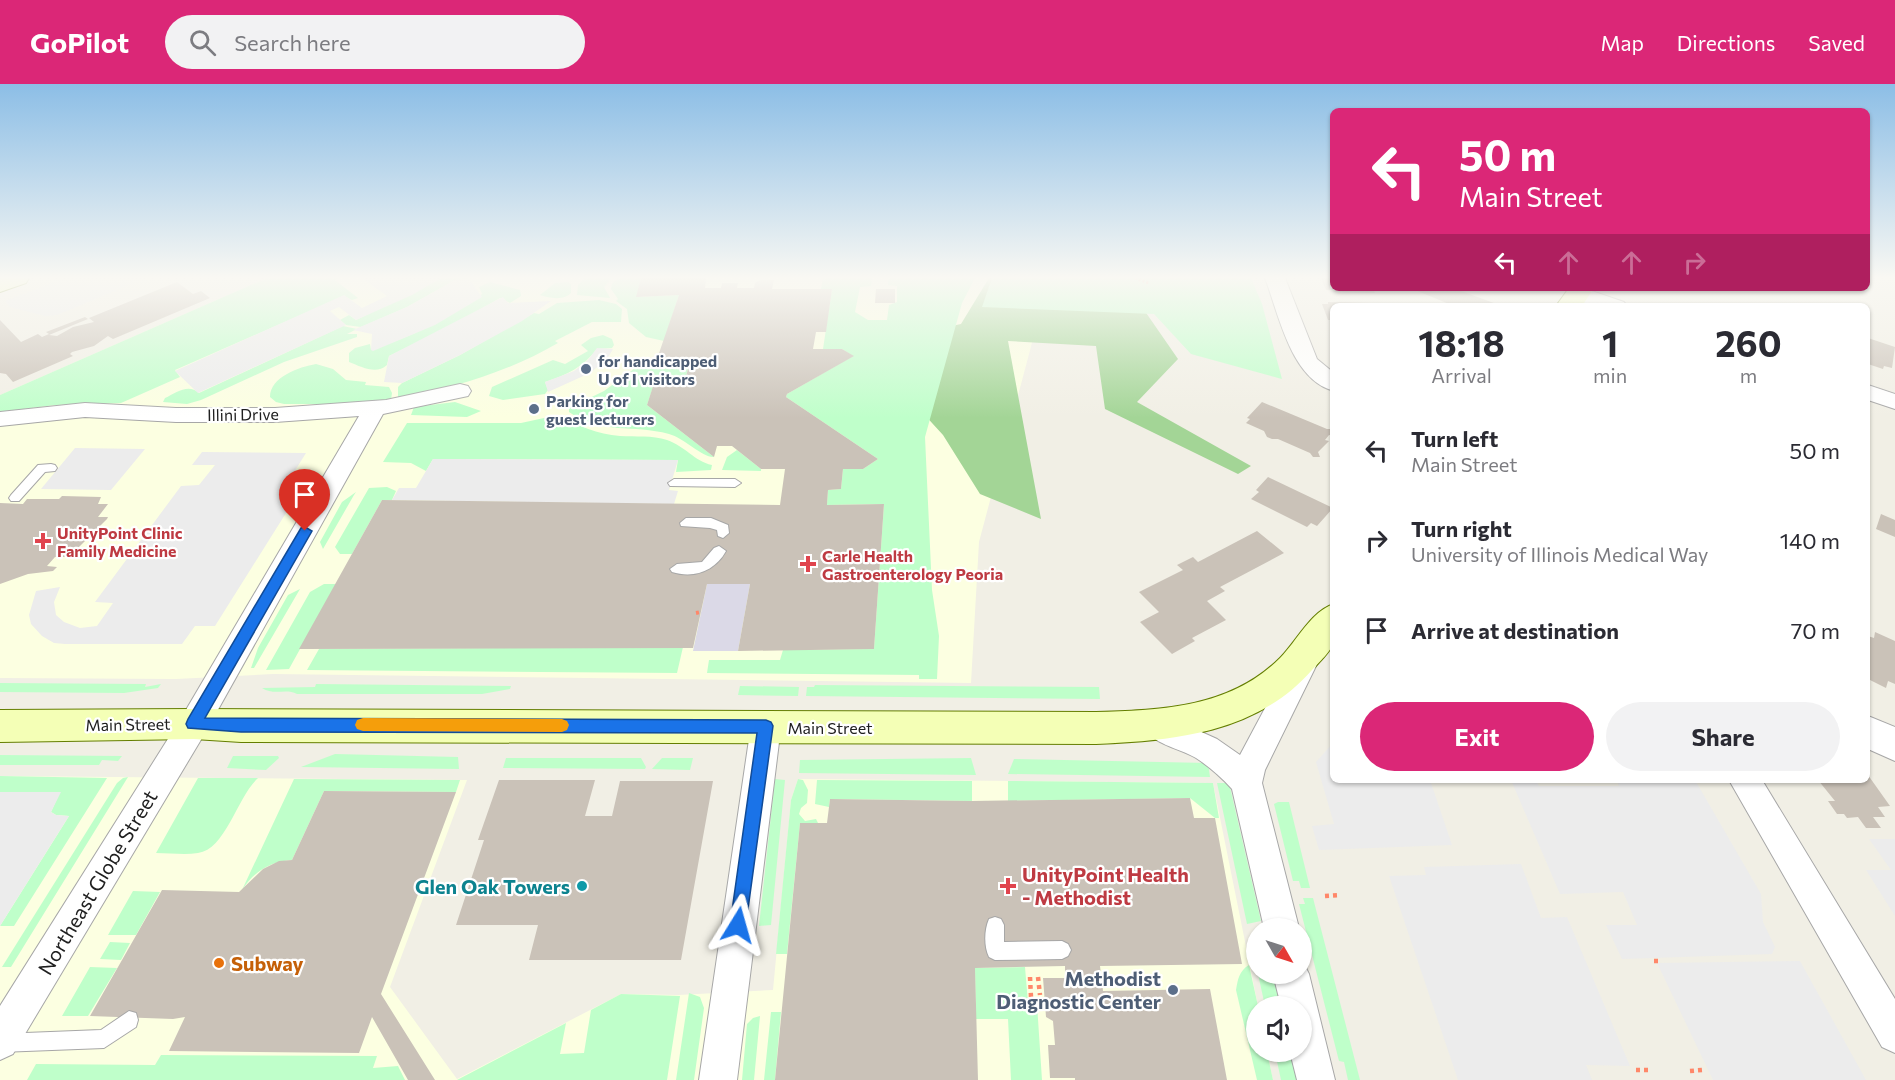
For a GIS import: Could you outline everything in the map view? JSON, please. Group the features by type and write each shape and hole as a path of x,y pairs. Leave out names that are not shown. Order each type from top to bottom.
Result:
{"main road":[{"name":"Main Street","path":"0,726 194,724 1096,728 1157,725 1210,715 1250,700 1283,678 1330,622"}],"street":[{"path":"1293,324 1306,360 1312,368 1330,381"},
{"name":"Illini Drive","path":"0,419 85,411 176,415 275,415 375,408 460,391"},
{"path":"1870,393 1895,402"},
{"name":"Northeast Globe Street","path":"0,1042 194,724 375,408"},
{"name":"Illini Drive","path":"0,424 25,415"},
{"path":"1279,918 1246,783 1249,769 1311,646"},
{"path":"1157,725 1206,747 1228,763 1246,783"},
{"path":"718,1080 766,726"},
{"path":"1870,733 1895,745"},
{"path":"1747,783 1895,1034"},
{"path":"1312,1062 1316,1080"}],"lane":[{"path":"15,498 42,468 51,468"},
{"path":"674,483 735,483"},
{"path":"686,523 711,523 723,528 723,533"},
{"path":"677,569 705,568 712,564 719,551"},
{"path":"995,925 995,951 1062,950"},
{"path":"0,1042 104,1039 129,1020"}],"path":[{"path":"1325,896 1340,895"},
{"path":"1030,977 1031,997"},
{"path":"1038,977 1040,995"},
{"path":"1636,1070 1650,1070"},
{"path":"1690,1071 1701,1070"}],"shaded area":[{"path":"161,324 1037,324 979,542 971,683 273,674 176,679 0,678 0,395"},
{"path":"278,324 346,325 198,393 175,371"},
{"path":"366,324 436,324 373,351 371,350 372,334 353,330"},
{"path":"450,324 516,324 402,383 384,382 389,356"},
{"name":"for handicapped U of I visitors","path":"597,348 613,349 607,359 590,373 548,392 545,382 574,371 588,360"},
{"path":"75,448 145,449 111,490 41,489"},
{"path":"202,452 306,453 286,485 303,486 215,626 195,626 182,644 65,644 54,643 42,636 31,624 29,615 36,591 60,587 54,602 56,615 64,622 80,628 97,626 113,603 95,602 181,486 199,485 215,465 192,465"},
{"path":"433,459 678,460 669,490 678,491 674,504 392,500 399,488 416,488"},
{"path":"707,584 750,584 738,651 693,651"},
{"path":"1330,746 1330,783 1431,783 1452,845 1319,850 1312,826 1334,824 1316,762"},
{"name":"UnityPoint Health - Methodist","path":"0,776 467,780 390,987 457,1079 621,994 678,995 773,990 791,800 798,779 1213,783 1246,947 1246,984 1254,984 1256,996 1246,996 1246,1062 1269,1062 1273,1080 0,1080"},
{"path":"1512,783 1538,783 1539,786 1619,786 1618,783 1697,783 1761,894 1763,922 1775,947 1772,954 1622,959 1606,925 1637,925 1623,892 1560,894"},
{"path":"0,792 61,792 51,812 56,815 69,816 0,926"},
{"path":"1869,839 1895,839 1895,916 1866,870 1891,870"},
{"path":"1521,864 1541,918 1567,917 1630,1066 1586,1065 1592,1080 1458,1080 1389,876 1426,875 1424,867"},
{"path":"1800,961 1866,1080 1713,1080 1657,963"}],"green space":[{"path":"161,324 279,324 175,370 180,377 121,403 55,405 0,412 0,395"},
{"path":"345,324 367,324 361,327"},
{"path":"432,324 454,324 389,356 387,365 383,368 374,370 349,362 349,353 355,348 370,344 371,350"},
{"path":"514,324 587,324 555,341 558,343 500,371 460,384 398,398 398,387 402,383 460,355"},
{"path":"631,324 669,324 664,341 646,337"},
{"path":"827,324 956,324 925,437 932,590 939,636 937,679 919,679 919,675 707,673 709,660 780,660 783,650 874,649 884,504 827,505 828,490 841,489 843,469 863,469 878,459 786,397 787,394 853,356 842,349 823,349"},
{"path":"959,324 1154,324 1178,359 1137,402 1251,466 1238,474 1105,409 1096,346 1008,341 1041,519 980,494 943,435 900,388 927,331"},
{"path":"1164,324 1267,324 1282,379 1191,354"},
{"path":"343,326 357,329 347,334 357,334 357,337 284,362 201,400 187,404 163,402 165,398 186,389 199,393"},
{"path":"603,335 612,339 614,345 612,348 597,349 574,370 545,382 548,390 545,394 503,400 489,396 492,387 553,360 565,364 588,351 581,345 591,338"},
{"path":"658,358 651,363 690,361 685,380 655,381 647,405 714,457 704,454 669,434 593,424 569,412 569,408 604,391 642,363"},
{"path":"316,364 333,369 346,380 366,382 365,385 389,387 392,393 391,400 339,404 284,404 270,397 271,390 280,379 294,370"},
{"path":"455,402 481,411 467,417 411,415 414,407"},
{"path":"558,415 581,426 604,433 667,440 712,465 711,470 676,472 678,460 433,459 426,471 411,463 383,462 407,423 521,423"},
{"path":"737,450 761,471 722,470 727,457"},
{"path":"387,487 396,491 392,500 382,500 352,554 340,554 335,547 369,488"},
{"path":"356,492 323,549 320,542 342,502"},
{"path":"324,584 336,584 289,669 266,670 310,592"},
{"path":"300,589 254,668 251,668 258,648 288,595"},
{"path":"683,647 677,673 307,670 319,649"},
{"path":"0,683 146,684 145,687 161,684 158,688 124,693 0,692"},
{"path":"316,684 511,686 510,689 482,694 297,694 262,688 315,687"},
{"path":"815,685 1099,687 1100,699 806,696 807,687"},
{"path":"740,686 799,687 798,696 738,695"},
{"path":"335,754 458,757 459,769 301,767"},
{"path":"0,755 122,756 118,761 102,760 99,765 0,765"},
{"path":"233,756 278,756 279,758 266,770 227,768"},
{"path":"506,758 641,758 646,767 645,769 503,768"},
{"path":"662,758 693,758 690,770 652,769"},
{"path":"971,758 976,775 799,773 800,760"},
{"path":"1014,759 1208,763 1210,777 1008,774"},
{"path":"0,776 107,778 14,926 0,926 69,816 56,815 51,812 60,792 0,792"},
{"path":"128,777 11,967 2,967 117,783"},
{"path":"198,778 258,778 244,797 224,833 208,849 193,854 156,853"},
{"path":"294,779 460,780 456,792 324,791 292,860 263,869 242,890"},
{"path":"775,779 785,780 771,925 759,926"},
{"path":"798,779 803,780 808,790 807,803 801,808 799,814 805,821 816,819 818,823 800,823 787,954 776,954 791,800"},
{"path":"817,780 972,781 972,801 830,799 829,807 815,804"},
{"path":"1008,781 1213,783 1219,818 1215,818 1190,798 1008,801"},
{"path":"1217,783 1229,783 1260,918 1246,919"},
{"path":"1289,802 1310,888 1301,888 1299,881 1293,881 1274,804"},
{"path":"133,891 160,892 136,935 108,935"},
{"path":"1303,898 1313,898 1360,1080 1348,1080 1344,1062 1339,1061 1312,955 1312,918 1303,918 1299,904 1305,904"},
{"path":"110,942 130,943 121,960 100,959"},
{"path":"90,967 117,968 88,1016 62,1016"},
{"path":"1025,967 1028,1003 1037,1004 1042,1080 1011,1080 1008,1019 976,1019 975,968"},
{"path":"1246,967 1246,984 1253,984 1256,996 1246,996 1246,1033 1236,990 1241,973"},
{"path":"1260,984 1275,984 1278,996 1263,996"},
{"path":"689,993 700,997 704,1008 694,1080 676,1080"},
{"path":"621,994 680,996 667,1080 457,1080 566,1023 560,1054 584,1053 591,1010"},
{"path":"771,1012 781,1012 775,1080 764,1080"},
{"path":"760,1016 754,1080 742,1080 747,1024 753,1018"},
{"path":"161,1055 377,1056 373,1068 398,1066 405,1080 27,1080 36,1064 155,1065"},
{"path":"1253,1062 1269,1062 1273,1080 1257,1080"},
{"path":"1277,1062 1292,1062 1297,1080 1281,1080"}],"building":[{"path":"0,324 4,324 21,342 38,334 42,337 49,334 46,332 66,324 75,324 49,335 57,336 73,327 84,324 147,324 113,339 108,336 94,346 72,352 70,354 73,356 13,382 6,374 0,373"},
{"path":"669,324 827,324 826,332 816,332 813,349 842,349 854,356 787,394 786,397 878,459 863,469 843,469 841,489 828,490 827,505 884,504 874,649 738,651 750,584 707,584 693,648 299,649 382,500 780,505 785,469 761,469 732,446 717,446 714,457 647,405 655,380 685,380 690,361 653,363 657,359"},
{"path":"1870,339 1895,347 1892,368 1884,366 1883,369 1870,365"},
{"path":"1262,402 1330,429 1330,435 1325,440 1329,441 1318,452 1320,457 1313,457 1310,453 1278,439 1267,437 1264,431 1246,423 1250,419 1247,418"},
{"path":"1268,477 1330,507 1330,511 1317,526 1311,523 1307,527 1251,499 1259,492 1256,490"},
{"name":"UnityPoint Clinic Family Medicine","path":"62,496 101,497 98,504 108,504 98,517 108,517 78,548 73,548 65,557 55,557 47,566 57,567 53,571 28,574 0,584 0,503 23,504 27,499 59,499"},
{"path":"1881,514 1895,520 1895,537 1876,529"},
{"path":"1257,531 1284,553 1220,587 1225,591 1207,601 1226,620 1192,638 1195,641 1172,654 1140,622 1159,612 1139,592 1183,570 1177,565 1193,557 1198,562"},
{"path":"1875,632 1895,641 1895,684 1888,681 1886,688 1870,680 1870,637 1874,638"},
{"path":"1870,778 1890,806 1878,807 1885,817 1873,817 1881,828 1866,828 1858,817 1847,818 1844,814 1837,814 1828,801 1835,801 1820,783 1870,783"},
{"name":"Glen Oak Towers","path":"499,780 595,780 585,816 612,816 620,781 713,781 681,960 529,960 538,925 456,925 484,840 478,840"},
{"path":"324,791 456,792 381,994 435,1080 408,1080 372,1017 359,1053 169,1051 185,1017 173,1019 90,1016 162,890 239,892 263,869 279,861 292,860"},
{"path":"1190,798 1194,818 1215,818 1242,964 1100,966 1103,991 1210,989 1227,1080 1050,1078 1048,1045 1055,1045 1053,1021 1046,1017 1043,978 1065,978 1065,966 975,968 978,1080 775,1080 800,823 827,823 830,799 972,801"}],"slow traffic":[{"path":"363,725 562,725"}],"place":[{"name":"for handicapped U of I visitors","path":"586,369"},
{"name":"Parking for guest lecturers","path":"534,409"},
{"name":"UnityPoint Clinic Family Medicine","path":"43,541"},
{"name":"Carle Health Gastroenterology Peoria","path":"808,564"},
{"name":"Glen Oak Towers","path":"582,886"},
{"name":"UnityPoint Health - Methodist","path":"1008,886"},
{"name":"Subway","path":"219,963"},
{"name":"Methodist Diagnostic Center","path":"1173,990"}],"route":[{"path":"305,531 194,724 241,726 408,724 766,726 738,925"}]}
